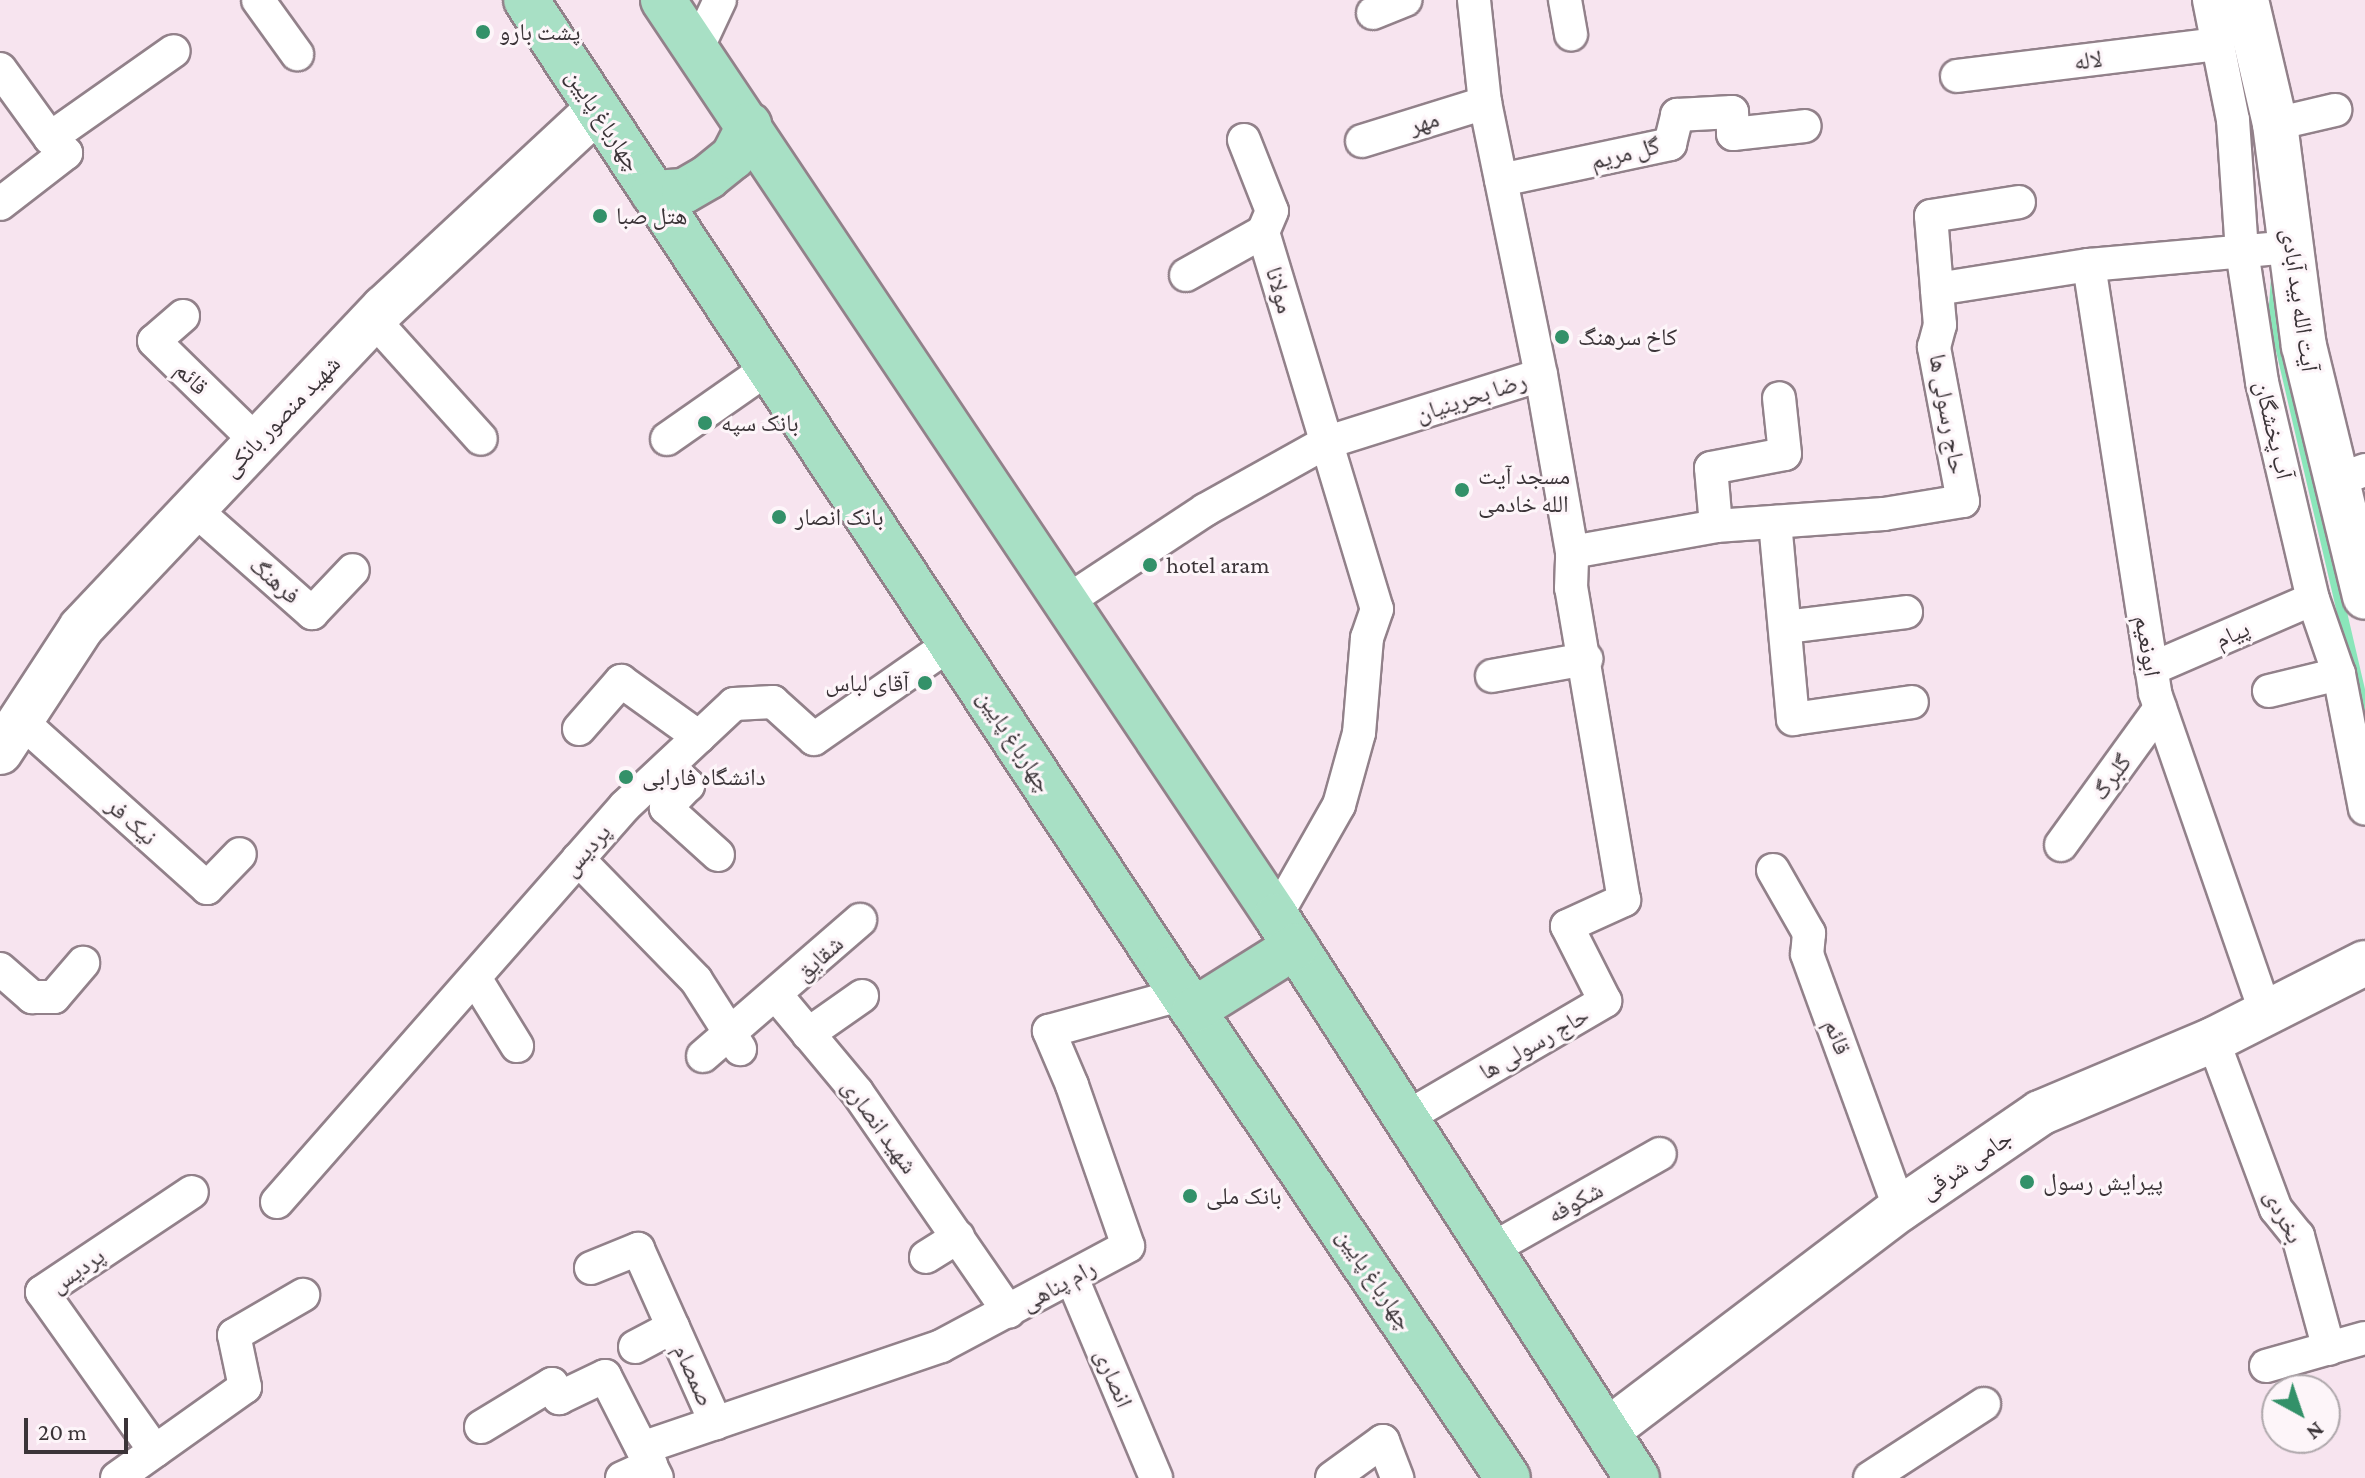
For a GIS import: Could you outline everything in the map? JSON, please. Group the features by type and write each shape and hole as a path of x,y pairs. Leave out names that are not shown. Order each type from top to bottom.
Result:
{"main road":[{"name":"چهارباغ پایین","path":"526,0 950,644 1508,1478"},
{"path":"663,0 1286,931 1637,1478"},
{"path":"653,193 684,191 708,177 733,157 749,125"},
{"path":"1188,1002 1286,931"}],"street":[{"path":"258,0 297,54"},
{"path":"697,49 720,0"},
{"path":"1373,13 1406,0"},
{"name":"رضا بحرینیان","path":"1067,601 1205,510 1325,443 1541,375 1485,103 1474,0"},
{"path":"1565,0 1571,34"},
{"name":"آب پخشگان","path":"2209,0 2233,120 2242,251 2262,382 2313,599 2339,674 2365,809"},
{"name":"آیت الله بید آبادی","path":"2246,0 2275,124 2304,346 2350,475 2361,569"},
{"name":"لاله","path":"1957,76 2219,44"},
{"path":"50,138 174,51"},
{"path":"0,69 50,138 66,153 0,204"},
{"name":"مهر","path":"1362,141 1485,103"},
{"name":"شهید منصور بانکی","path":"11,736 81,628 193,508 373,319 597,110"},
{"path":"2275,124 2335,110"},
{"name":"گل مریم","path":"1501,180 1670,144 1677,115 1732,112 1733,134 1805,126"},
{"name":"مولانا","path":"1244,140 1272,211 1263,232 1325,443"},
{"path":"2019,202 1931,216 1937,289 2089,265 2292,247"},
{"path":"1186,275 1263,232"},
{"name":"ابونعیم","path":"2089,265 2151,669 2160,708 2266,1013"},
{"name":"حاج رسولی ها","path":"1572,552 1716,526 1884,514 1963,501 1934,347 1940,325 1937,289"},
{"name":"قائم","path":"183,316 154,341 256,441"},
{"path":"373,319 481,439"},
{"path":"667,439 770,367"},
{"name":"حاج رسولی ها","path":"1405,1118 1605,1001 1567,926 1624,900 1586,659 1571,588 1572,552 1541,375"},
{"path":"1716,526 1711,468 1785,454 1779,398"},
{"path":"1286,931 1339,805 1359,733 1367,638 1377,609 1325,443"},
{"name":"فرهنگ","path":"193,508 312,613 353,570"},
{"path":"1775,522 1793,719 1912,702"},
{"name":"پیام","path":"2151,669 2313,599"},
{"path":"1786,627 1906,612"},
{"name":"پردیس","path":"277,1202 625,806 734,704 773,702 814,739 950,644"},
{"path":"1492,676 1586,659"},
{"path":"2269,691 2339,674"},
{"path":"579,729 621,681 699,737"},
{"name":"گلبرگ","path":"2061,845 2160,708"},
{"name":"نیک فر","path":"11,736 207,888 240,854"},
{"path":"668,766 688,785 666,808 718,855"},
{"path":"578,859 696,980 735,1042"},
{"name":"قائم","path":"1773,870 1809,933 1807,954 1900,1209"},
{"name":"شقایق","path":"777,996 860,920"},
{"path":"0,969 32,997 54,997 83,963"},
{"name":"جامی شرقی","path":"1607,1431 1900,1209 2040,1113 2213,1040 2365,963"},
{"path":"475,978 517,1046"},
{"path":"703,1056 735,1042 777,996"},
{"name":"شهید انصاری","path":"777,996 857,1092 1009,1312"},
{"path":"808,1034 862,996"},
{"name":"رام پناهی","path":"643,1467 716,1423 941,1346 1128,1246 1072,1085 1049,1031 1188,1002"},
{"name":"بخردی","path":"2213,1040 2276,1209 2298,1236 2329,1349"},
{"name":"شکوفه","path":"1490,1250 1660,1154"},
{"name":"پردیس","path":"155,1451 42,1292 192,1192"},
{"path":"926,1257 958,1237"},
{"name":"صمصام","path":"591,1268 638,1249 716,1423"},
{"name":"انصاری","path":"1072,1278 1156,1478"},
{"path":"117,1478 245,1387 234,1335 303,1295"},
{"name":"صمصام","path":"635,1347 673,1327"},
{"path":"2266,1366 2365,1338"},
{"path":"481,1427 552,1384 559,1398 605,1376 643,1467"},
{"path":"1870,1478 1984,1404"},
{"path":"1332,1478 1383,1441 1397,1478"}],"waterway":[{"path":"2276,277 2273,316 2365,712"}],"place":[{"name":"پشت بارو","path":"483,32"},
{"name":"هتل صبا","path":"600,216"},
{"name":"کاخ سرهنگ","path":"1562,337"},
{"name":"بانک سپه","path":"705,423"},
{"name":"مسجد آیت الله خادمی","path":"1462,490"},
{"name":"بانک انصار","path":"779,517"},
{"name":"hotel aram","path":"1150,565"},
{"name":"آقای لباس","path":"925,683"},
{"name":"دانشگاه فارابی","path":"626,777"},
{"name":"پیرایش رسول","path":"2027,1182"},
{"name":"بانک ملی","path":"1190,1196"}]}
